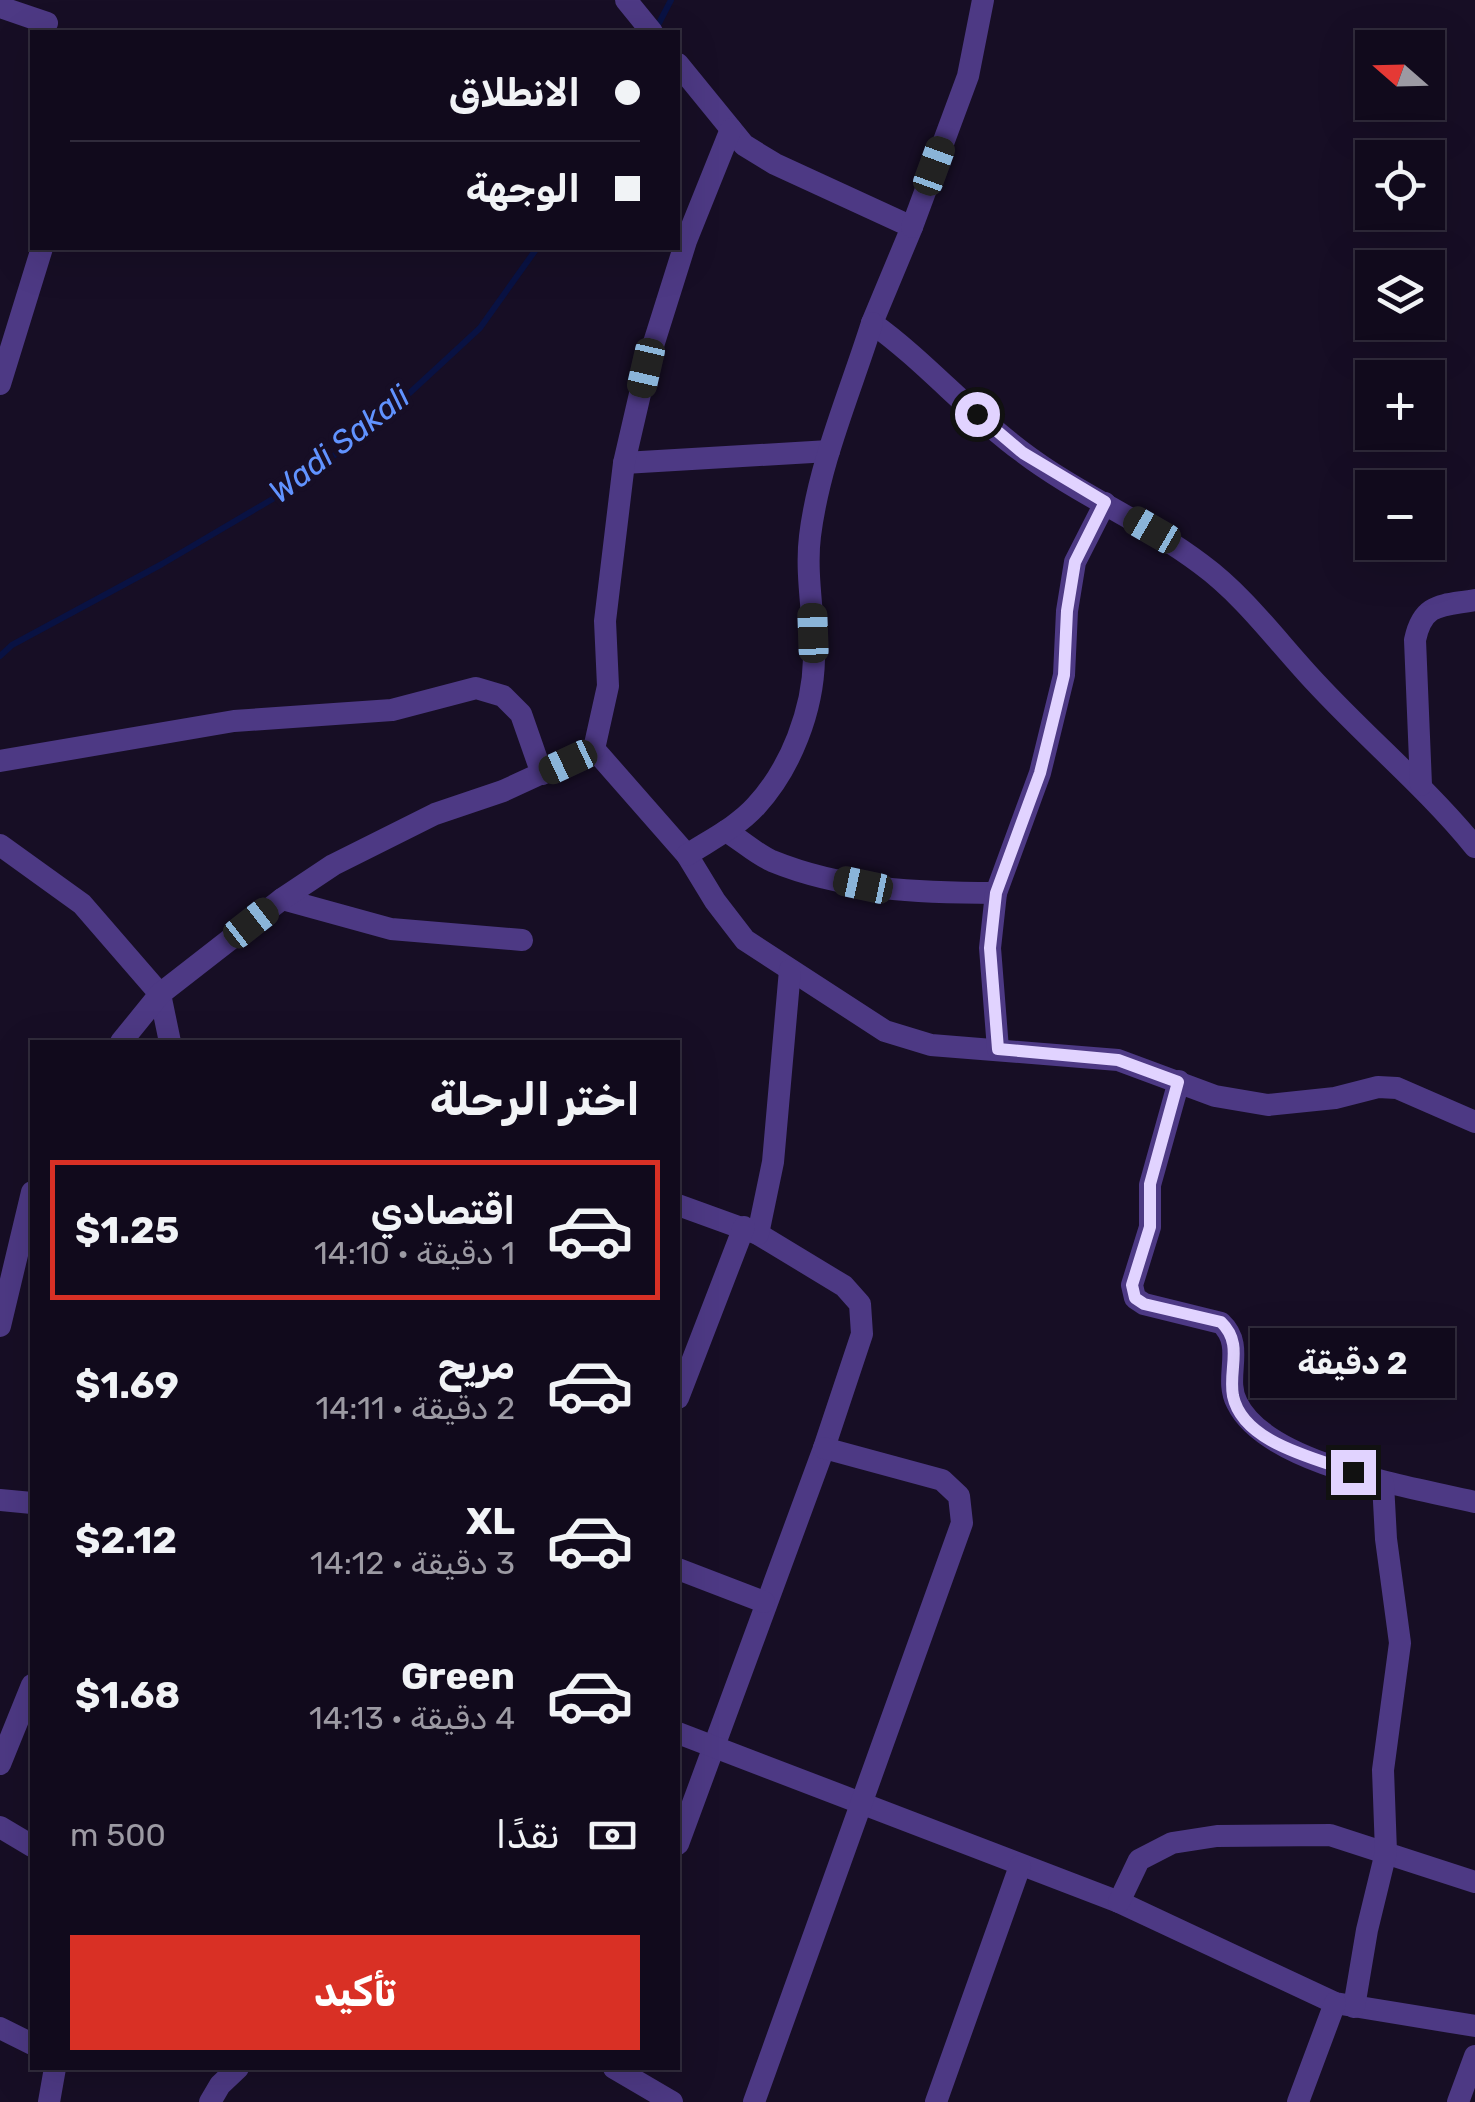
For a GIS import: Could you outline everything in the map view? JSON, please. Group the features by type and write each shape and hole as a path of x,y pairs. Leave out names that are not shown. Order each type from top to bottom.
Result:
{"street":[{"path":"0,7 45,28 58,0"},
{"path":"626,0 650,30"},
{"path":"687,855 755,807 781,772 796,742 810,696 814,661 810,538 830,450 872,323 968,76 983,0"},
{"path":"680,66 744,145 774,164 912,227"},
{"path":"594,749 608,686 605,620 624,463 646,368 686,241 730,129"},
{"path":"0,384 41,250"},
{"path":"0,301 25,303"},
{"path":"872,323 913,353 954,395 1023,453 1152,530 1205,567 1254,613 1318,686 1421,785 1475,848"},
{"path":"624,463 830,450"},
{"path":"998,1049 990,948 996,893 1044,757 1064,675 1067,611 1075,562 1105,502"},
{"path":"1421,785 1415,640 1419,621 1431,608 1475,600"},
{"path":"0,761 234,722 392,710 476,688 504,696 521,714 542,774"},
{"path":"122,1040 160,994 333,865 436,814 542,774 594,749"},
{"path":"594,749 687,855 745,940 885,1031 931,1045 1118,1060 1215,1096 1268,1105 1335,1098 1378,1087 1397,1088 1475,1122"},
{"path":"726,830 768,860 813,874 918,894 996,893"},
{"path":"0,845 82,904 160,994 170,1040"},
{"path":"282,900 391,929 522,940"},
{"path":"680,1393 751,1230 774,1162 790,970"},
{"path":"1178,1082 1150,1184 1150,1227 1132,1285 1135,1298 1144,1304 1221,1322 1230,1331 1234,1342 1233,1396 1246,1421 1268,1438 1382,1483 1475,1502"},
{"path":"0,1326 30,1200"},
{"path":"680,1206 751,1230 844,1286 860,1304 862,1334 680,1839"},
{"path":"754,2102 962,1523 959,1496 942,1480 824,1448"},
{"path":"1298,2102 1344,2005 1386,1852 1383,1770 1400,1643 1382,1483"},
{"path":"0,1500 30,1503"},
{"path":"680,1570 764,1602"},
{"path":"0,1764 30,1689"},
{"path":"680,1735 1119,1902 1344,2005 1475,2026"},
{"path":"0,1827 30,1845"},
{"path":"1119,1902 1140,1860 1172,1842 1217,1836 1330,1834 1475,1882"},
{"path":"936,2102 1020,1866"},
{"path":"0,2028 30,2043"},
{"path":"1458,2102 1475,2056"},
{"path":"48,2102 55,2070"},
{"path":"210,2102 236,2070"},
{"path":"617,2070 672,2102"}],"waterway":[{"name":"Wadi Sakali","path":"657,27 671,0"},
{"name":"Wadi Sakali","path":"0,656 12,645 298,484 388,413 480,328 536,250"}],"route":[{"path":"977,414 1023,453 1105,502 1075,562 1067,611 1064,675 1040,773 996,893 990,948 998,1049 1118,1060 1178,1082 1150,1184 1150,1227 1132,1285 1135,1298 1144,1304 1221,1322 1234,1342 1233,1396 1246,1421 1268,1438 1353,1472"}]}
